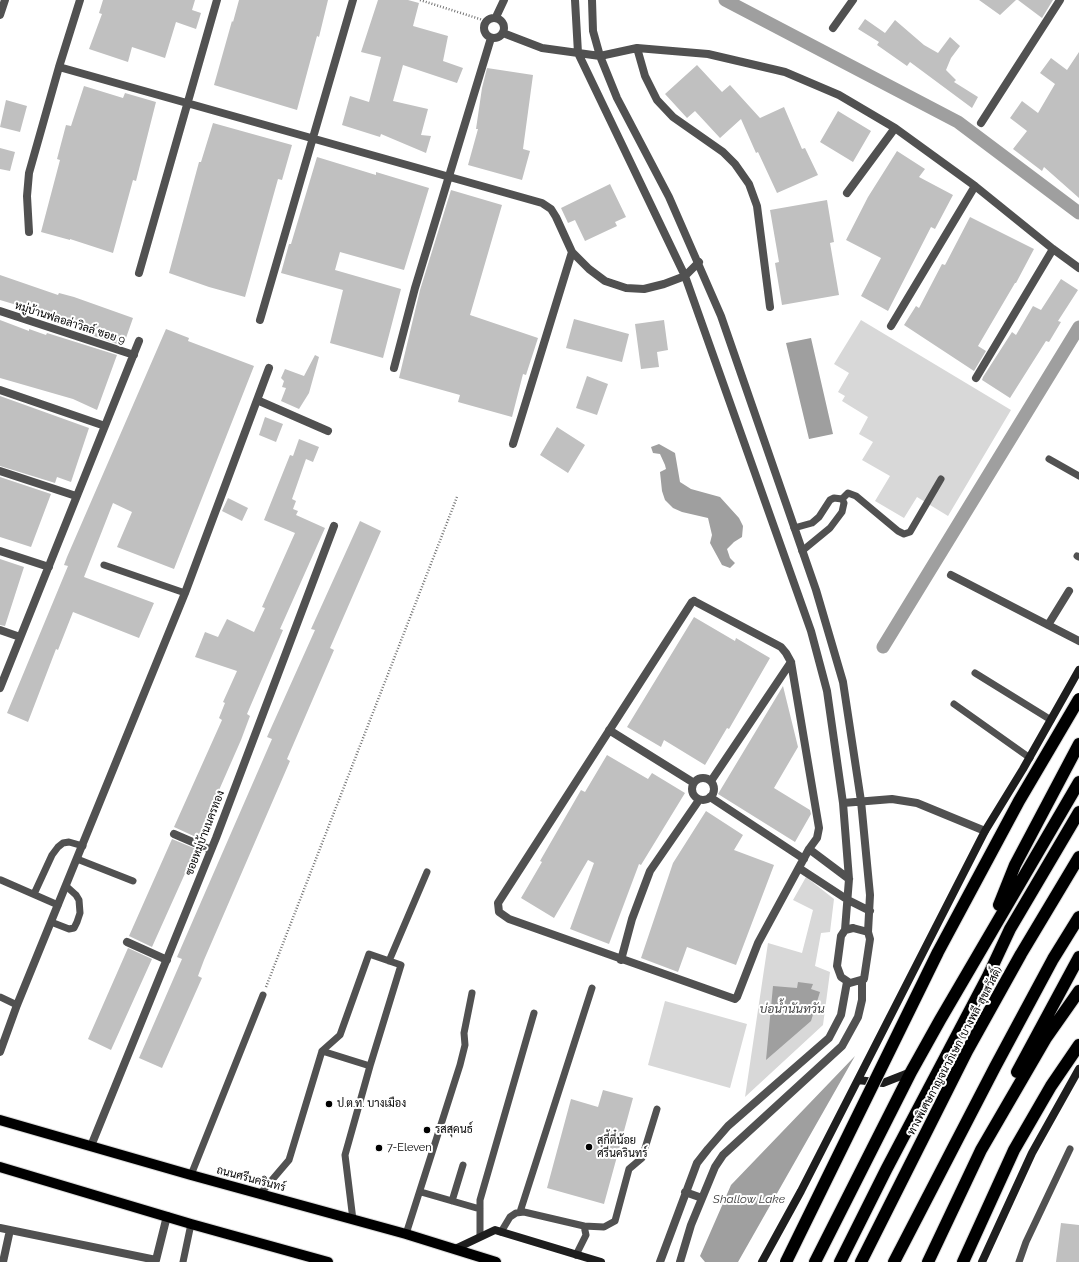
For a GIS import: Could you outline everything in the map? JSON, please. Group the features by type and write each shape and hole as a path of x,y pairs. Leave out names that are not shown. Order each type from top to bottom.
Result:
{"highway":[{"path":"786,1262 938,952 1019,801 1079,699"},
{"path":"980,948 1016,865 1079,744"},
{"path":"815,1262 911,1072 980,948 1079,782"},
{"path":"840,1262 886,1170 988,976 1010,929 1079,812"},
{"name":"ทางพิเศษกาญจนาภิเษก (บางพลี-สุขสวัสดิ์)","path":"861,1262 967,1051 1021,954 1079,857"},
{"path":"894,1262 1053,959 1079,917"},
{"path":"928,1262 1014,1079 1079,957"},
{"path":"981,1150 1046,1038 1079,991"},
{"path":"963,1262 1014,1150 1051,1086 1079,1045"}],"main road":[{"name":"ถนนศรีนครินทร์","path":"0,1120 191,1175 457,1248 496,1262"},
{"path":"0,1167 192,1224 328,1262"}],"street":[{"path":"0,15 5,0"},
{"path":"29,232 27,183 59,67 80,0"},
{"path":"139,272 217,0"},
{"path":"260,320 353,0"},
{"path":"496,17 504,0"},
{"path":"575,0 578,53 685,276 811,631 828,691 843,803 849,879 846,930"},
{"path":"592,0 593,31 600,56 617,98 669,197 699,262 723,323 816,590 843,682 861,801 870,895 868,932 870,939 865,975 862,981 862,1000 858,1017 842,1046 723,1156 709,1179 680,1262"},
{"path":"833,28 853,0"},
{"path":"981,123 1060,0"},
{"path":"496,17 504,24 504,33 498,38 491,38 484,30 486,21 489,18 496,17"},
{"path":"504,33 542,48 578,53 600,56 637,48 708,54 785,72 839,95 895,128 974,186 1079,268"},
{"path":"394,368 415,288 491,38"},
{"path":"637,48 645,76 657,100 673,117 723,152 735,164 749,184 757,206 770,307"},
{"path":"59,67 188,105 542,203 551,209 556,217 572,252 589,269 605,281 626,288 644,289 664,284 685,276 699,262"},
{"path":"847,193 895,128"},
{"path":"892,326 974,186"},
{"path":"976,378 1053,249"},
{"path":"512,444 572,252"},
{"name":"หมู่บ้านฟลอล่าวิลล์ ซอย 9","path":"0,311 134,355"},
{"path":"0,688 139,341"},
{"path":"0,1052 17,1005 185,593 269,368"},
{"path":"0,390 105,426"},
{"path":"257,400 328,431"},
{"path":"0,471 76,496"},
{"name":"ซอยหมู่บ้านนครทอง","path":"91,1146 211,850 334,526"},
{"path":"0,551 49,567"},
{"path":"951,575 1079,641"},
{"path":"1048,625 1069,591"},
{"path":"694,601 781,647 790,662 819,828 817,838 809,849 758,943 735,1000 509,919 499,912 498,903 609,730 694,601"},
{"path":"0,630 20,637"},
{"path":"711,782 790,662"},
{"path":"762,1262 801,1191 985,831 1030,758 1079,670"},
{"path":"609,730 694,783"},
{"path":"702,778 711,782 714,791 710,797 705,800 699,800 692,793 694,783 702,778"},
{"path":"710,797 804,859"},
{"path":"843,803 892,799 917,803 985,831"},
{"path":"621,960 632,919 650,871 699,800"},
{"path":"174,834 211,850"},
{"path":"809,849 849,879"},
{"path":"799,868 848,900 870,911"},
{"path":"862,981 847,982 841,977 837,966 841,936 846,930 853,928 868,932"},
{"path":"127,942 167,960"},
{"path":"660,1262 697,1163 728,1126 829,1038 841,1015 847,982"},
{"path":"982,1262 1032,1153 1079,1069"},
{"path":"858,1080 883,1083 911,1072"},
{"path":"685,1192 702,1198"},
{"path":"0,1228 155,1261 167,1216"},
{"path":"3,1262 10,1230"},
{"path":"457,1248 495,1230 601,1262"}],"lane":[{"path":"1049,459 1079,476"},
{"path":"842,499 848,493 856,496 898,531 904,534 910,532 941,479"},
{"path":"794,528 812,523 819,517 830,500 834,498 842,499"},
{"path":"802,551 830,528 842,512 844,503 842,499"},
{"path":"104,565 185,593"},
{"path":"975,672 1051,720"},
{"path":"954,704 1030,758"},
{"path":"34,894 52,855 58,847 63,843 69,842 83,846"},
{"path":"77,859 133,880"},
{"path":"389,961 427,872"},
{"path":"1,880 58,904"},
{"path":"51,922 69,929 74,928 77,922 80,913 78,900 76,895 66,886"},
{"path":"260,1194 289,1160 322,1051 340,1035 369,954 401,965 345,1155 353,1220"},
{"path":"520,1212 592,988"},
{"path":"406,1234 421,1192 460,1065 465,1045 464,1033 472,993"},
{"path":"191,1175 263,995"},
{"path":"0,997 17,1005"},
{"path":"480,1236 480,1209 482,1192 534,1013"},
{"path":"322,1051 370,1066"},
{"path":"501,1232 510,1217 520,1212 584,1226 604,1227 614,1221 629,1169 642,1158 657,1109"},
{"path":"1019,1262 1026,1242 1070,1148"},
{"path":"452,1201 463,1165"},
{"path":"421,1192 480,1209"},
{"path":"183,1262 192,1224"},
{"path":"576,1255 586,1235 584,1226"}],"path":[{"path":"420,0 486,21"},
{"path":"263,995 457,497"}],"shaded area":[{"path":"861,320 1011,410 948,516 917,497 904,518 875,501 890,476 862,460 873,442 859,434 868,417 842,401 845,396 838,392 849,373 834,364"},
{"path":"806,877 834,899 830,932 821,933 815,966 830,972 823,1025 745,1097 768,943 802,953 813,910 793,900"},
{"path":"665,1001 747,1024 730,1088 648,1065"}],"water":[{"path":"811,338 833,434 809,439 786,343"},
{"path":"659,444 675,453 680,482 691,489 720,497 739,518 743,526 742,537 727,549 730,558 735,563 730,568 722,565 710,543 712,535 708,518 682,512 673,508 665,500 662,491 660,472 666,469 665,465 660,454 653,453 651,447"},
{"name":"บ่อน้ำนันทวัน","path":"798,982 813,984 811,989 820,992 811,1021 766,1060 773,986 797,988"},
{"name":"Shallow Lake","path":"855,1056 738,1262 705,1262 700,1256 731,1185"}],"building":[{"path":"103,0 195,0 192,10 201,13 196,29 176,22 165,58 132,47 128,62 89,49 102,14 99,13"},
{"path":"239,0 328,0 319,37 317,36 297,110 214,85"},
{"path":"378,0 408,0 419,3 413,26 448,36 443,61 463,68 457,83 403,65 393,101 428,109 421,135 431,136 426,153 381,134 380,137 342,125 350,96 369,102 381,57 361,52"},
{"path":"979,0 1016,0 1000,15"},
{"path":"1018,0 1053,0 1042,18"},
{"path":"865,19 885,33 895,20 924,45 938,53 950,37 960,46 951,58 946,70 956,80 954,82 978,97 972,108 910,62 907,66 877,45 879,42 858,29"},
{"path":"1079,52 1079,198 1044,167 1042,171 1013,149 1027,131 1010,118 1022,101 1038,113 1055,84 1040,73 1051,58 1067,70"},
{"path":"697,65 722,92 730,85 760,118 784,107 802,149 805,148 818,175 777,193 758,152 756,153 741,119 720,138 695,111 687,118 665,94"},
{"path":"487,68 533,75 523,149 530,151 522,180 468,165 478,129 476,129 482,88"},
{"path":"84,86 123,98 125,93 156,102 136,181 133,180 113,253 70,239 41,232 60,160 57,159 66,125 71,126"},
{"path":"6,100 27,106 20,132 0,127"},
{"path":"838,111 871,131 853,162 820,142"},
{"path":"213,123 292,145 282,180 278,179 245,297 209,287 169,273 199,162 201,162"},
{"path":"0,148 15,152 10,171 0,169"},
{"path":"897,151 925,169 919,177 953,195 935,229 931,227 888,311 861,296 881,258 846,240 868,197"},
{"path":"317,157 376,175 376,172 429,188 404,270 340,252 335,270 401,289 383,358 330,343 343,290 281,273"},
{"path":"610,184 626,217 615,222 617,226 585,241 575,220 568,223 561,208"},
{"path":"451,190 502,205 470,315 538,338 526,375 523,374 512,417 458,402 460,395 399,378 420,290"},
{"path":"827,200 834,242 830,243 839,295 782,305 775,263 779,262 770,210"},
{"path":"970,217 1034,249 1016,283 978,346 986,351 974,371 904,325 916,306 919,308 942,264 945,265"},
{"path":"0,275 58,295 59,293 74,297 133,318 126,338 123,337 120,345 94,336 97,329 0,300"},
{"path":"1061,279 1078,290 1058,321 1061,322 1049,342 1046,341 1010,398 982,380 983,377 1012,332 1016,335 1033,306 1041,310"},
{"path":"574,319 629,334 622,362 566,348"},
{"path":"0,320 29,331 29,329 46,335 47,333 117,355 97,410 73,399 0,378"},
{"path":"664,320 668,350 657,352 659,367 641,369 635,324"},
{"path":"166,329 189,338 188,341 254,366 174,569 117,547 132,512 113,503 84,577 154,603 139,638 73,612 58,650 56,649 28,722 7,713 68,566 64,565 67,557"},
{"path":"315,355 319,357 309,393 299,409 281,401 286,388 282,387 284,381 281,378 285,369 304,376"},
{"path":"587,376 608,384 597,415 576,408"},
{"path":"0,396 89,428 71,482 57,477 55,483 0,466"},
{"path":"265,417 283,424 276,442 259,435"},
{"path":"557,427 585,445 568,473 540,455"},
{"path":"299,439 319,447 313,462 306,459 292,499 296,501 293,509 298,511 296,515 325,528 280,629 283,630 247,714 250,716 241,740 198,838 174,827 222,720 219,718 225,703 223,702 237,671 195,657 205,632 218,637 227,619 254,632 265,608 262,607 295,533 264,520 290,455 293,456"},
{"path":"0,477 51,494 31,547 0,537"},
{"path":"228,498 248,508 242,521 222,511"},
{"path":"360,521 381,531 330,648 334,650 287,759 290,761 204,960 198,976 202,978 162,1068 139,1058 182,959 177,957 272,739 267,737 315,630 311,629"},
{"path":"0,559 24,567 5,626 0,625"},
{"path":"694,617 735,641 736,638 770,658 729,729 727,728 705,765 664,740 661,747 627,727"},
{"path":"783,686 798,747 774,788 810,810 811,814 795,842 718,794"},
{"path":"607,755 648,779 652,773 685,793 641,865 639,864 609,944 570,929 594,863 588,860 554,918 521,898 542,862 540,861 581,790 585,792"},
{"path":"706,811 743,835 734,850 774,865 736,965 687,947 678,972 641,958 673,863"},
{"path":"172,839 196,849 152,947 129,936"},
{"path":"128,948 152,959 111,1050 88,1039"},
{"name":"สุกี้ตี๋น้อย ศรีนครินทร์","path":"603,1090 633,1098 604,1204 547,1188 571,1099 598,1107"},
{"path":"1061,1223 1079,1225 1079,1262 1056,1262"}],"waterway":[{"path":"725,0 958,122 1079,213"},
{"path":"883,647 1079,327"}],"place":[{"name":"ป.ต.ท. บางเมือง","path":"329,1104"},
{"name":"รสสุคนธ์","path":"427,1130"},
{"name":"สุกี้ตี๋น้อย ศรีนครินทร์","path":"589,1147"},
{"name":"7-Eleven","path":"379,1148"}]}
